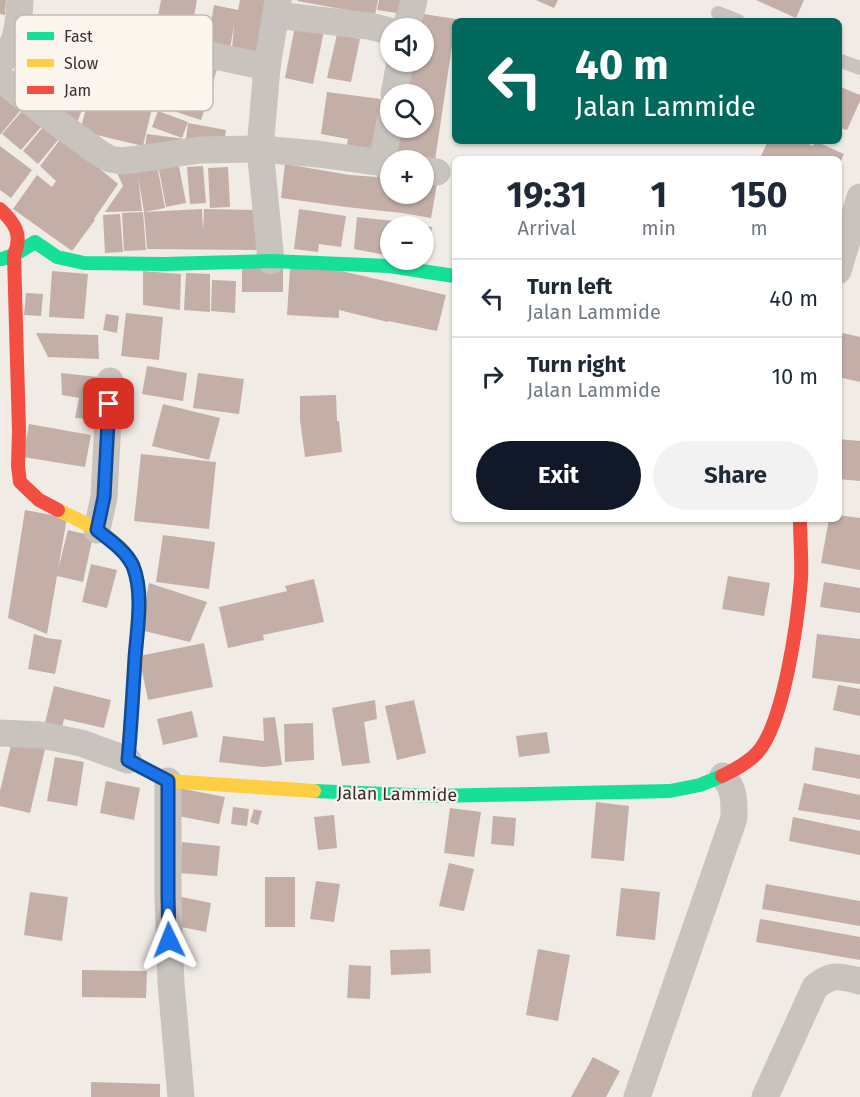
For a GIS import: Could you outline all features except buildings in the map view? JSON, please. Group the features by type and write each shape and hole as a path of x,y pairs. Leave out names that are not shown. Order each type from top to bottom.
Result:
{"street":[{"path":"18,15 20,0"},
{"path":"409,18 414,0"},
{"path":"271,261 260,149 267,67 277,8 380,29"},
{"path":"0,63 7,56 15,39"},
{"path":"213,56 267,67"},
{"path":"0,78 15,90"},
{"path":"42,111 99,153 110,159 122,161 200,150 260,149 318,154 380,163"},
{"path":"842,258 860,197"},
{"path":"0,209 17,229 18,248 14,255 20,482 39,500 97,530 124,553 132,564 137,583 139,606 128,760 81,744 40,735 0,733"},
{"path":"0,259 14,255 35,242 57,257 84,263 163,264 271,261 389,266 452,276"},
{"path":"97,530 104,497 110,381"},
{"name":"Jalan Lammide","path":"128,760 168,781 330,792 433,796 569,794 670,791 700,785 723,776 758,753 768,736 780,702 795,632 801,577 800,522"},
{"path":"637,1097 734,818 732,786 723,776"},
{"path":"168,781 171,982 181,1097"},
{"path":"765,1097 815,987 826,978 841,976 860,981"}],"lane":[{"path":"718,13 730,18"},
{"path":"842,61 860,68"}],"traffic: fast":[{"path":"2,259 14,255 35,242 57,257 84,263 163,264 271,261 389,266 452,276"},
{"path":"314,791 433,796 670,791 700,785 722,776"}],"traffic: slow":[{"path":"58,510 109,538 132,563 136,573 138,614 128,760 168,781 314,791"}],"traffic: jam":[{"path":"0,209 13,224 18,241 14,255 20,482 39,500 58,510"},
{"path":"722,776 736,769 757,753 767,739 775,719 788,670 799,597 800,522"}],"route":[{"path":"109,404 104,497 97,530 124,553 136,575 139,606 128,760 168,781 169,940"}]}
